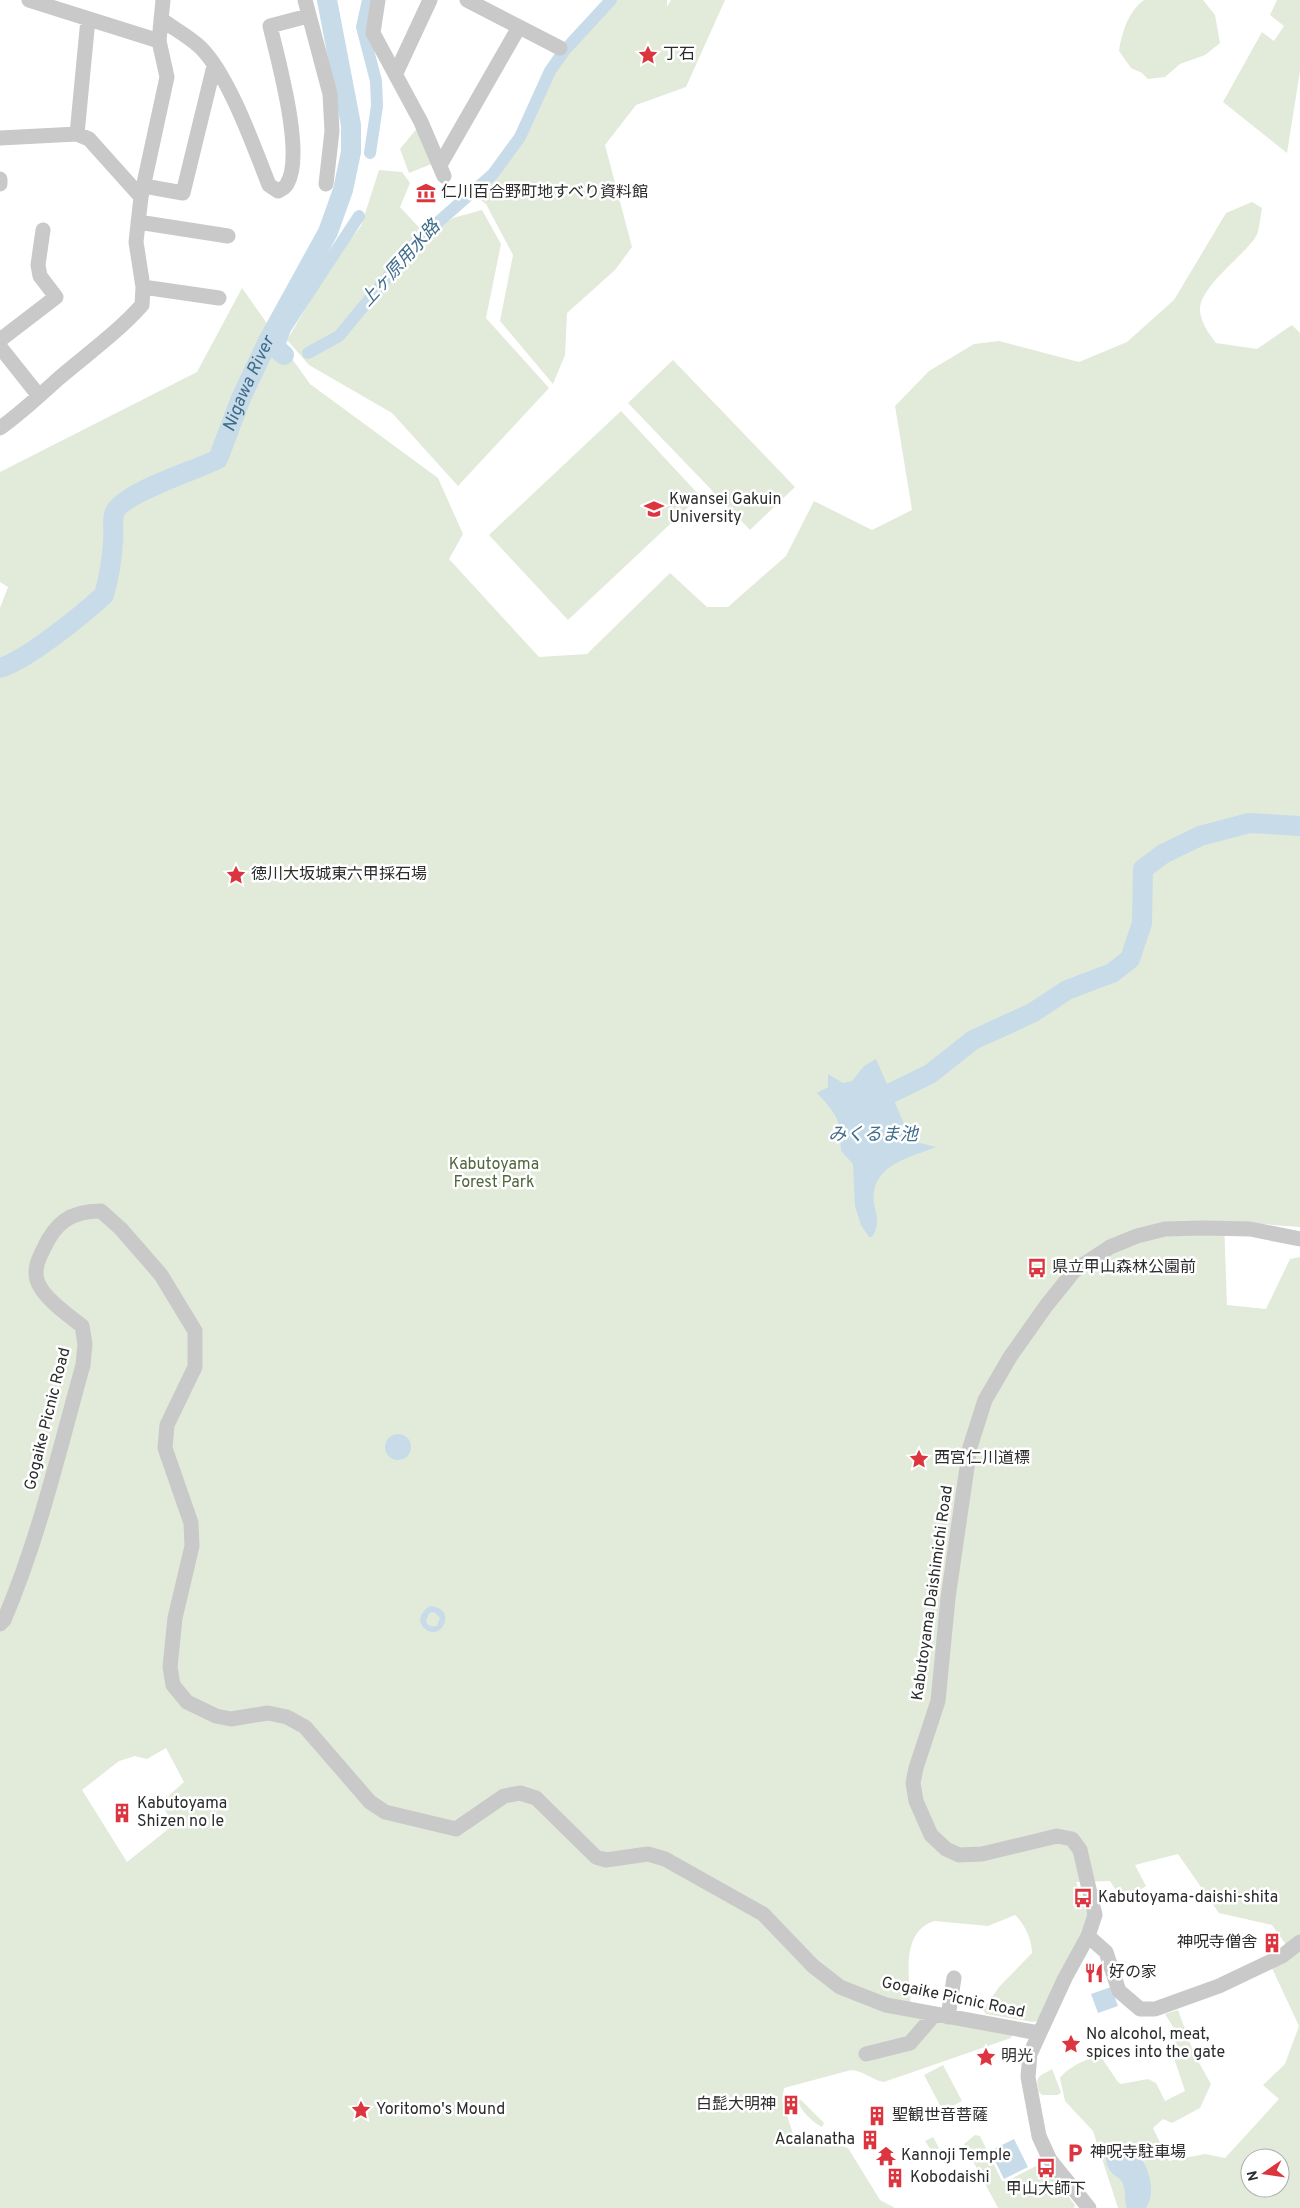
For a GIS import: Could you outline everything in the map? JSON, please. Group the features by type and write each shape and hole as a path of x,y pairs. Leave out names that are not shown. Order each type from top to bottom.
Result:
{"street":[{"path":"29,0 159,41"},
{"path":"0,428 125,325 142,306 143,287 136,242 142,192 167,77 159,41 163,0"},
{"path":"305,0 330,94 332,131 326,184"},
{"path":"378,0 373,33 396,73 442,170 518,27"},
{"path":"396,73 430,0"},
{"path":"471,1 560,48"},
{"path":"161,19 201,48 214,66 236,105 269,185 278,191 288,183 292,163 291,124 288,97 270,26 308,16"},
{"path":"76,134 88,19"},
{"path":"0,138 76,134 89,139 142,192 184,193 214,66"},
{"path":"0,179 0,184"},
{"path":"138,222 228,236"},
{"path":"0,340 56,297 40,276 38,265 43,230"},
{"path":"143,287 219,298"},
{"path":"0,348 39,396"},
{"name":"Gogaike Picnic Road","path":"0,1624 4,1620 19,1584 47,1499 83,1365 85,1344 82,1326 51,1300 37,1280 36,1263 51,1233 65,1219 84,1211 101,1211 121,1229 160,1275 195,1331 195,1367 167,1425 165,1448 191,1522 192,1546 175,1618 170,1667 173,1685 187,1702 216,1716 231,1719 268,1713 293,1720 305,1727 370,1802 385,1812 456,1829 504,1796 520,1793 536,1798 596,1857 606,1860 648,1854 665,1859 763,1914 813,1966 840,1986 886,2005 1039,2033"},
{"name":"Kabutoyama Daishimichi Road","path":"1089,2208 1050,2160 1039,2136 1028,2077 1030,2054 1065,1978 1088,1936 1095,1915 1080,1850 1072,1839 1057,1836 982,1854 959,1855 946,1849 931,1835 916,1801 913,1783 916,1768 938,1701 948,1598 970,1447 985,1400 1010,1357 1046,1306 1074,1271 1110,1247 1137,1236 1165,1230 1203,1228 1250,1229 1300,1239"},
{"path":"1088,1936 1106,1952 1118,1991 1140,2009 1155,2009 1219,1986 1282,1956 1300,1942"},
{"path":"866,2054 910,2043 942,2015 954,1978"}],"green space":[{"path":"612,0 667,0 667,7 671,0 725,0 686,87 636,105 605,145 632,247 615,270 567,313 565,355 553,384 500,321 513,255 486,204 472,193 481,185 515,139 549,71"},
{"path":"1144,0 1203,0 1215,15 1220,43 1205,55 1180,64 1165,77 1148,79 1142,73 1131,68 1119,51 1130,16"},
{"path":"1277,0 1300,0 1300,71 1287,153 1223,102 1262,32 1274,41 1284,26 1270,15"},
{"path":"418,127 434,163 409,173 400,149"},
{"path":"379,170 402,172 410,183 400,207 426,235 453,218 482,210 501,244 486,318 549,388 458,486 392,413 309,365 287,340 336,257 361,226"},
{"name":"Kabutoyama Forest Park","path":"1252,202 1262,208 1257,235 1213,283 1201,303 1200,312 1204,325 1216,343 1257,349 1292,325 1300,333 1300,1227 1224,1221 1227,1305 1266,1309 1290,1259 1300,1257 1300,2208 1118,2208 1093,2131 1065,2101 1060,2078 1079,2063 1096,2057 1101,2057 1121,2084 1148,2079 1156,2083 1165,2101 1185,2091 1172,2052 1178,2035 1165,2014 1178,2010 1194,2054 1211,2084 1200,2108 1172,2123 1163,2119 1153,2128 1169,2161 1205,2154 1225,2158 1279,2099 1263,2085 1285,2064 1299,2026 1271,1966 1294,1956 1272,1925 1219,1913 1178,1854 1135,1865 1146,1886 1123,1901 1110,1881 1076,1882 1088,1916 1085,1928 1040,2020 1033,2022 986,2014 983,2010 999,1987 1032,1953 1027,1932 1015,1915 988,1926 934,1921 923,1927 911,1946 909,1959 911,2009 1012,2035 1011,2038 884,2082 851,2070 784,2088 782,2100 795,2140 808,2144 835,2144 848,2148 880,2200 895,2208 0,2208 0,608 8,587 0,582 0,472 197,372 242,288 310,384 438,478 463,534 449,559 539,657 587,654 670,573 707,607 728,607 786,556 814,501 872,530 912,510 895,406 929,371 974,344 999,341 1079,362 1127,342 1174,300 1226,213","holes":["166,1748 184,1782 162,1802 172,1826 127,1862 82,1790 119,1761 135,1756 147,1759"]},
{"path":"673,360 795,487 750,530 628,403"},
{"path":"621,411 700,496 568,620 489,535"},
{"path":"943,2065 962,2101 943,2111 924,2075"},
{"path":"1052,2069 1061,2092 1058,2095 1042,2095 1039,2092 1038,2080"},
{"path":"801,2100 824,2123 822,2127 805,2113 798,2101"},
{"path":"975,2135 980,2136 1002,2181 1007,2181 1036,2166 1047,2172 1057,2182 1075,2205 1074,2208 998,2208 964,2144"},
{"path":"933,2137 939,2148 932,2152 925,2141"}],"water":[{"name":"みくるま池","path":"876,1059 908,1133 916,1142 936,1147 893,1165 878,1180 874,1191 877,1224 872,1237 869,1237 861,1225 855,1206 853,1164 841,1151 837,1119 817,1093 828,1087 828,1074 843,1083 852,1081 864,1066"},
{"path":"398,1434 407,1438 411,1447 407,1456 398,1460 389,1456 385,1447 389,1438"},
{"path":"430,1606 439,1608 444,1613 444,1624 436,1632 430,1632 420,1622 422,1613","holes":["434,1612 440,1618 437,1626 430,1626 426,1621 429,1613"]},
{"path":"1111,1987 1118,2006 1098,2013 1091,1994"},
{"path":"1014,2139 1028,2167 1004,2179 990,2151"},
{"path":"1119,2141 1128,2144 1135,2151 1147,2169 1151,2190 1150,2200 1146,2208 1127,2208 1122,2182 1112,2173 1107,2164 1107,2154 1111,2146"}],"waterway":[{"name":"Nigawa River","path":"0,668 39,647 69,625 104,595 112,555 113,517 119,506 144,490 218,459 241,398 268,341 328,232 343,190 351,152 351,125 327,0"},
{"path":"368,0 362,27 376,81 377,106 370,153"},
{"name":"上ヶ原用水路","path":"308,353 339,336 420,238 493,174 520,137 550,71 564,51 611,0"},
{"path":"278,349 285,329 359,216"},
{"path":"268,341 284,355"},
{"path":"891,1093 930,1074 973,1040 1032,1013 1067,990 1112,973 1130,959 1142,923 1143,869 1163,854 1200,836 1249,823 1300,826"}],"place":[{"name":"丁石","path":"648,55"},
{"name":"仁川百合野町地すべり資料館","path":"426,193"},
{"name":"Kwansei Gakuin University","path":"654,509"},
{"name":"徳川大坂城東六甲採石場","path":"236,875"},
{"name":"県立甲山森林公園前","path":"1037,1268"},
{"name":"西宮仁川道標","path":"919,1459"},
{"name":"Kabutoyama Shizen no Ie","path":"122,1813"},
{"name":"Kabutoyama-daishi-shita","path":"1083,1898"},
{"name":"神呪寺僧舎","path":"1272,1943"},
{"name":"好の家","path":"1094,1973"},
{"name":"No alcohol, meat, spices into the gate","path":"1071,2044"},
{"name":"明光","path":"986,2057"},
{"name":"白髭大明神","path":"791,2105"},
{"name":"Yoritomo's Mound","path":"361,2110"},
{"name":"聖観世音菩薩","path":"877,2116"},
{"name":"Acalanatha","path":"870,2140"},
{"name":"神呪寺駐車場","path":"1075,2153"},
{"name":"Kannoji Temple","path":"886,2156"},
{"name":"甲山大師下","path":"1046,2168"},
{"name":"Kobodaishi","path":"895,2178"}]}
